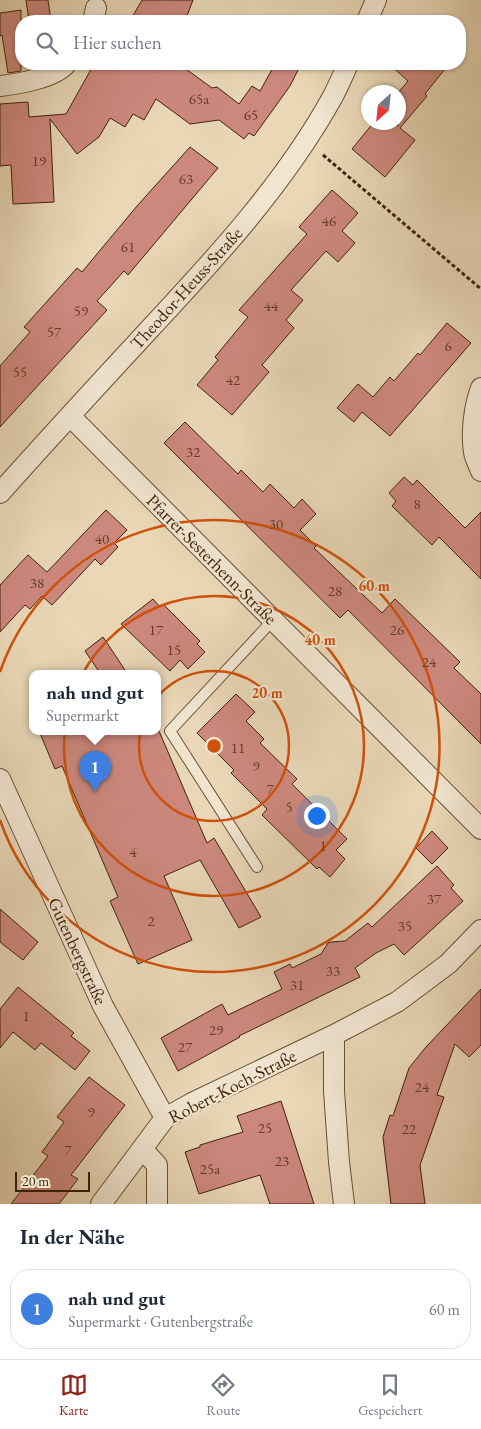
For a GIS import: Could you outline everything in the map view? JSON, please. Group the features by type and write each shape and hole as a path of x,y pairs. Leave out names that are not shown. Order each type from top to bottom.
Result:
{"street":[{"path":"370,15 376,0"},
{"path":"0,86 36,80 58,70"},
{"name":"Theodor-Heuss-Straße","path":"0,493 212,263 274,186 306,140 333,98 345,70"},
{"path":"481,388 475,408 473,429 474,452 481,472"},
{"name":"Pfarrer-Sesterhenn-Straße","path":"70,416 481,829"},
{"name":"Gutenbergstraße","path":"0,779 103,1006 165,1118"},
{"name":"Robert-Koch-Straße","path":"102,1204 165,1118 397,1002 448,964 481,930"},
{"path":"334,1035 334,1091 344,1204"},
{"path":"142,1150 157,1165 157,1204"}],"lane":[{"path":"257,867 170,731 273,620"}],"path":[{"path":"306,140 481,289"}],"building":[{"path":"26,0 48,0 50,15 28,15"},
{"path":"142,0 193,0 187,15 133,15"},
{"path":"21,10 21,15 15,15 15,70 21,71 8,73 2,35 0,36 0,13"},
{"path":"91,70 187,70 212,88 217,87 239,104 252,86 260,91 272,70 298,70 290,86 254,136 249,133 244,139 219,120 190,124 156,99 144,120 133,114 125,127 110,118 99,137 77,154 50,119 54,202 13,204 11,165 0,166 0,104 28,102 29,117 66,114"},
{"path":"396,70 444,70 425,94 427,96 406,121 405,85 408,81"},
{"path":"367,130 402,130 415,140 385,177 352,149"},
{"path":"190,147 218,168 128,275 124,271 97,301 107,310 0,427 0,366 30,332 24,327 77,268 82,272 137,206"},
{"path":"332,190 358,213 342,231 355,243 338,262 326,251 291,290 303,300 286,320 294,328 262,365 269,372 232,415 197,385 218,360 215,357 248,317 239,310 307,234 299,227"},
{"path":"447,323 471,343 390,436 362,412 354,422 337,408 358,384 373,397 390,377 394,381 418,353 420,355"},
{"path":"185,422 238,474 241,470 263,492 270,484 294,508 302,499 316,514 300,530 316,546 314,548 382,613 395,599 460,662 454,668 481,694 481,744 348,610 340,618 164,443"},
{"path":"404,477 413,485 417,480 465,528 481,512 481,579 439,537 432,545 392,506 396,501 389,493"},
{"path":"106,510 127,530 114,543 118,547 101,565 95,559 52,605 42,596 30,609 25,605 0,632 0,585 28,555 47,572"},
{"path":"153,599 160,607 163,604 200,641 197,644 205,652 188,669 180,660 170,671 121,624"},
{"path":"103,637 125,670 98,670 85,651"},
{"path":"236,694 255,712 246,721 264,739 260,743 297,779 292,784 347,839 336,850 345,859 330,877 319,867 317,869 262,815 267,809 231,773 234,770 197,733"},
{"path":"41,735 161,735 207,843 214,838 261,917 239,928 200,860 164,876 192,940 138,964 110,901 118,897 62,766 55,769"},
{"path":"432,831 448,848 432,864 416,848"},
{"path":"437,866 454,885 451,888 463,901 404,955 394,944 376,953 355,968 360,977 239,1036 178,1071 161,1038 222,1004 228,1015 282,989 274,972 290,964 292,968 321,954 328,943 345,941 368,923 372,927"},
{"path":"0,909 38,942 23,960 0,942"},
{"path":"18,987 74,1033 71,1036 90,1051 75,1070 41,1043 35,1050 13,1032 0,1048 0,1009"},
{"path":"481,989 481,1045 469,1057 455,1044 437,1095 444,1097 420,1165 425,1204 391,1204 383,1137 390,1115 393,1116 409,1068 426,1047"},
{"path":"89,1077 125,1105 71,1175 78,1179 59,1204 11,1204 48,1156 42,1152 64,1122 57,1117"},
{"path":"281,1101 314,1204 270,1204 260,1175 199,1194 185,1152 200,1147 200,1145 243,1132 237,1116"}],"place":[{"name":"nah und gut","path":"95,792"}]}
